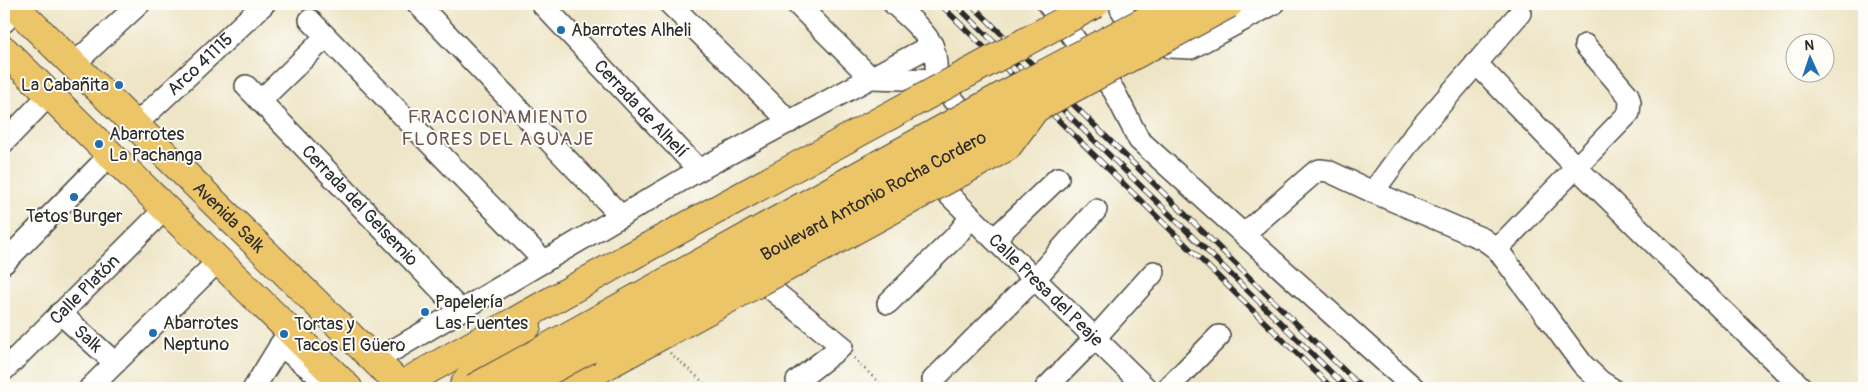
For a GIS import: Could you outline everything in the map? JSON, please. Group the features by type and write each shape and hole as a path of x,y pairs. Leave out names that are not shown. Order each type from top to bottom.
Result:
{"main road":[{"path":"400,387 624,260 1095,4"},
{"name":"Boulevard Antonio Rocha Cordero","path":"474,388 1006,94 1177,4"},
{"name":"Boulevard Antonio Rocha Cordero","path":"517,388 1229,4"},
{"name":"Avenida Salk","path":"13,9 74,64 400,387"},
{"path":"4,50 238,280 318,376 348,388"},
{"path":"567,388 1006,147 1035,109"},
{"path":"238,280 264,251"},
{"path":"463,388 474,371 510,345 551,301"}],"street":[{"path":"74,64 139,4"},
{"name":"Arco 41115","path":"135,125 264,4"},
{"path":"418,4 621,216"},
{"name":"Cerrada de Alhelí","path":"542,4 699,170"},
{"path":"670,4 790,122"},
{"path":"798,4 871,78 936,80 936,59 932,45 919,28 894,4"},
{"path":"1048,4 1114,91 1139,140 1414,388"},
{"path":"1120,4 1121,9 1133,27 1150,40 1170,48 1191,48 1273,4"},
{"path":"1373,192 1416,133 1520,13"},
{"path":"310,20 544,261"},
{"name":"Cerrada del Gelsemio","path":"326,37 253,94 460,310"},
{"path":"375,361 699,170 932,45"},
{"path":"1498,249 1629,113 1630,102 1628,95 1585,45"},
{"path":"1476,63 1577,168 1802,388"},
{"name":"Boulevard Antonio Rocha Cordero","path":"582,388 598,383 771,289 946,192 974,171 983,153 981,136 936,80"},
{"path":"4,142 49,95"},
{"path":"4,263 110,155"},
{"path":"1244,234 1314,173 1320,170 1328,171 1483,239 1498,249 1583,365 1600,381 1611,388"},
{"path":"994,239 1058,178"},
{"name":"Calle Presa del Peaje","path":"946,192 1146,388"},
{"name":"Calle Platón","path":"4,370 165,209"},
{"path":"933,380 1034,279 1096,210"},
{"path":"888,303 956,236 971,217"},
{"path":"90,388 218,261"},
{"path":"1046,388 1154,272"},
{"path":"771,289 842,346 797,381"},
{"name":"Salk","path":"60,313 115,363"},
{"path":"1168,388 1219,336"},
{"path":"254,388 285,338"}],"path":[{"path":"663,346 710,388"},
{"path":"842,346 884,388"}],"railway":[{"path":"940,4 1332,388"},
{"path":"955,4 1347,388"},
{"path":"971,4 1362,388"}],"place":[{"name":"Abarrotes Alheli","path":"561,30"},
{"name":"La Cabañita","path":"119,85"},
{"name":"Abarrotes La Pachanga","path":"99,144"},
{"name":"Tetos Burger","path":"74,197"},
{"name":"Papelería Las Fuentes","path":"425,312"},
{"name":"Abarrotes Neptuno","path":"153,333"},
{"name":"Tortas y Tacos El Güero","path":"284,334"}],"district":[{"name":"FRACCIONAMIENTO FLORES DEL AGUAJE","path":"498,128"}]}
